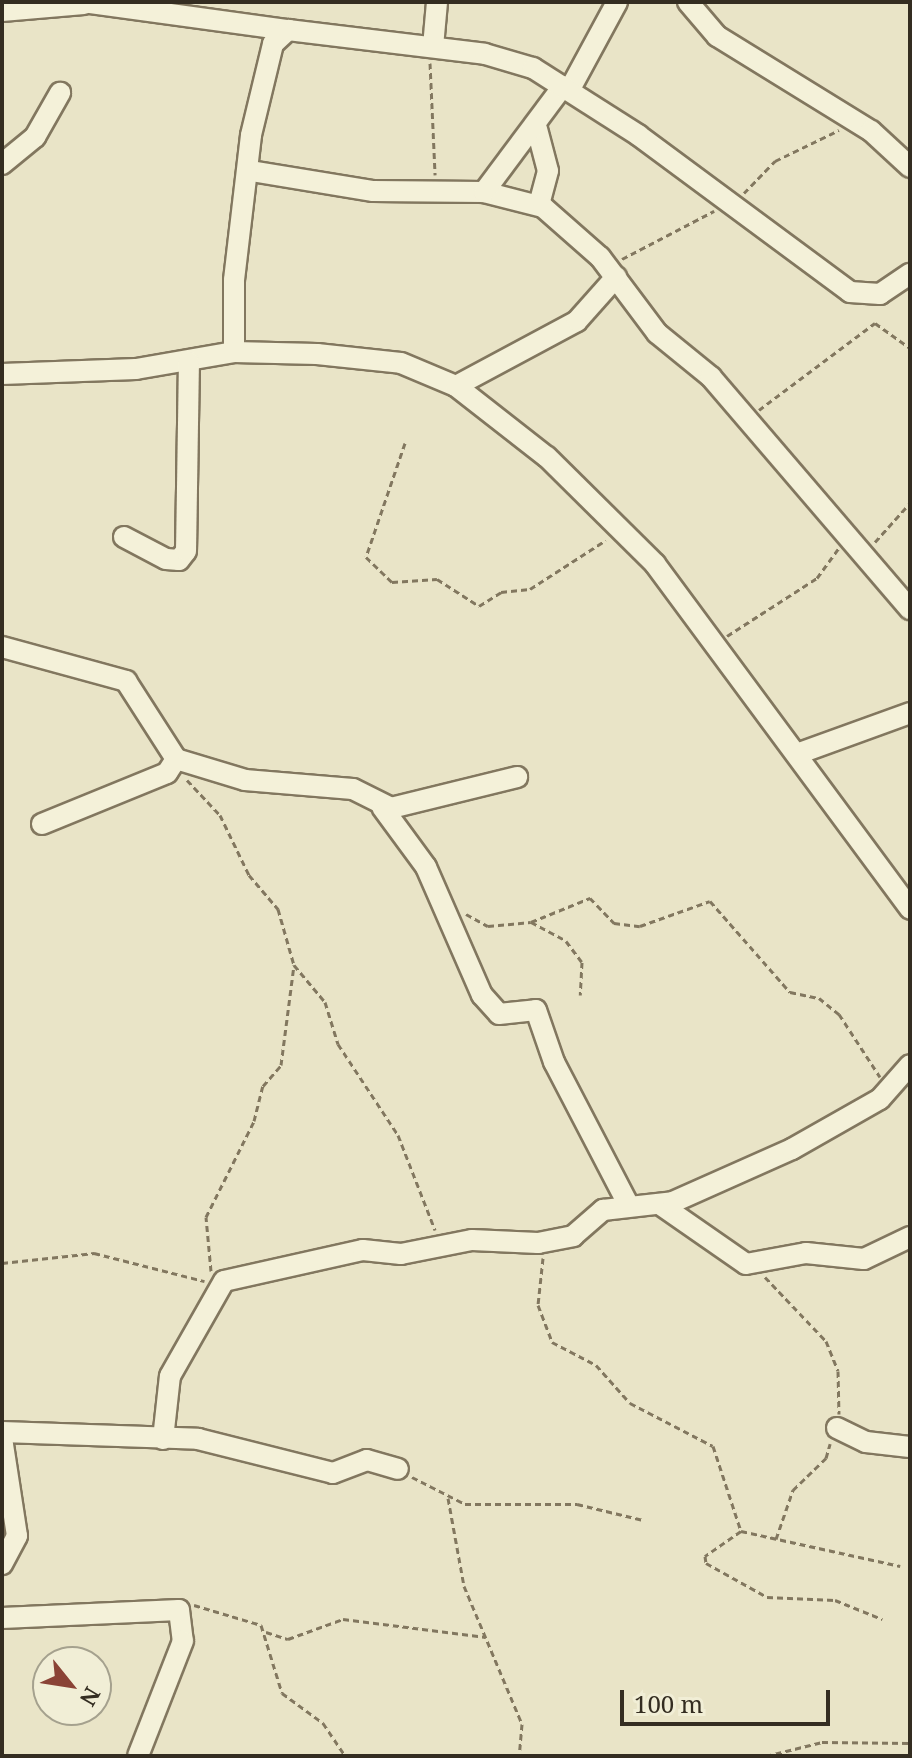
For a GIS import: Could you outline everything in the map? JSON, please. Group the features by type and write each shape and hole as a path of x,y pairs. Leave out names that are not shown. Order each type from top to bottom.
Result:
{"street":[{"path":"431,47 437,2"},
{"path":"484,192 537,129 567,87 617,2"},
{"path":"688,2 717,36 871,131 910,167"},
{"path":"2,11 83,3 431,47 509,60 567,87 850,292 880,294 910,274"},
{"path":"234,352 235,268 265,71 273,44 288,30"},
{"path":"2,164 35,137 60,93"},
{"path":"537,129 548,171 539,205"},
{"path":"251,171 346,188 484,192 539,205 616,277 657,333 711,377 910,609"},
{"path":"456,386 577,321 616,277"},
{"path":"2,374 189,362 234,352 356,355 401,363 456,386 513,427 622,528 797,754 910,909"},
{"path":"124,537 166,559 179,560 186,551 189,362"},
{"path":"2,647 126,681 179,760 245,780 353,789 382,807 426,867 447,920 489,1003 507,1016 536,1010 554,1062 629,1206"},
{"path":"797,754 910,713"},
{"path":"42,824 167,773 179,760"},
{"path":"382,807 517,777"},
{"path":"163,1439 170,1376 224,1281 363,1250 401,1254 452,1245 553,1241 573,1236 603,1210 661,1205 792,1149 889,1090 910,1065"},
{"path":"661,1205 735,1259 755,1263 806,1253 864,1259 910,1237"},
{"path":"837,1428 866,1442 910,1447"},
{"path":"2,1564 17,1536 2,1435 163,1439 228,1444 333,1473 367,1460 398,1469"},
{"path":"2,1618 179,1610 183,1641 138,1756"}],"path":[{"path":"431,47 435,191"},
{"path":"747,419 875,323 910,348"},
{"path":"405,443 366,557 392,582 437,579 479,606 501,592 530,589 622,528"},
{"path":"712,644 817,578 853,541 882,536 910,503"},
{"path":"2,1263 83,1252 214,1281 206,1217 254,1121 263,1086 281,1065 294,965 278,909 249,875 220,815 201,801 179,760"},
{"path":"447,920 458,908 488,926 531,922 590,898 614,923 640,926 710,901 790,992 819,998 839,1014 889,1090"},
{"path":"531,922 576,951 580,995"},
{"path":"294,965 325,1002 338,1044 407,1153 420,1207 452,1245"},
{"path":"553,1241 543,1256 538,1305 552,1342 596,1365 630,1403 713,1446 741,1531"},
{"path":"755,1263 826,1341 838,1371 837,1428 826,1458 793,1490 776,1539"},
{"path":"398,1469 448,1498 484,1506 577,1504 643,1520"},
{"path":"448,1498 450,1538 522,1724 519,1756"},
{"path":"882,1619 835,1600 767,1597 706,1563 705,1556 741,1531 900,1566"},
{"path":"179,1610 217,1608 288,1639 343,1619 486,1637"},
{"path":"266,1632 285,1698 323,1723 345,1756"},
{"path":"766,1756 822,1742 910,1743"}]}
